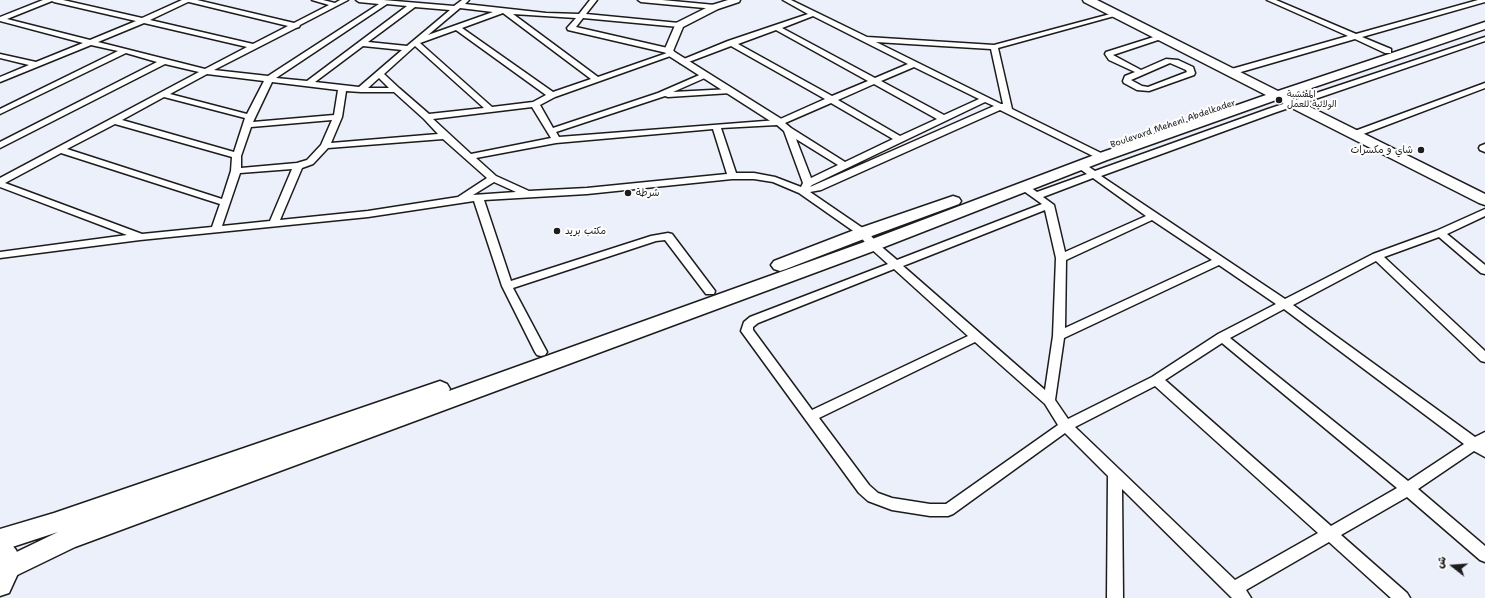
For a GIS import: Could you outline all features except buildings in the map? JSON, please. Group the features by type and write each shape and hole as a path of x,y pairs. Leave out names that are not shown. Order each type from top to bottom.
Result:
{"highway":[{"path":"2,567 5,598"}],"main road":[{"path":"1088,0 1232,72 1485,194"},
{"name":"Boulevard Meheni Abdelkader","path":"868,239 1098,154 1404,44 1485,19"},
{"name":"Boulevard Meheni Abdelkader","path":"1274,92 1485,25"},
{"path":"1358,133 1485,200"},
{"path":"0,540 54,523 541,352 788,262 1030,191 1098,154"},
{"path":"2,567 74,536 868,239"}],"street":[{"path":"50,0 0,19 126,50 207,72 361,90 396,90"},
{"path":"54,0 254,46"},
{"path":"0,80 93,42 188,0 297,26"},
{"path":"315,0 336,5"},
{"path":"0,183 254,46 297,26 345,0"},
{"path":"359,0 413,5 504,10 546,15 582,16 680,25 715,7 736,0"},
{"path":"361,90 415,42 466,0"},
{"path":"572,28 594,0"},
{"path":"641,0 715,7"},
{"path":"786,0 1098,154"},
{"path":"1270,0 1354,38 1388,51"},
{"path":"1232,72 1485,0"},
{"path":"216,229 236,171 238,156 249,121 269,79 385,3"},
{"path":"308,84 413,5"},
{"path":"415,42 458,28 504,10"},
{"path":"504,10 597,80"},
{"path":"683,61 813,14"},
{"path":"864,38 994,47 1116,14"},
{"path":"546,15 572,28 671,52 845,166"},
{"path":"671,52 680,25"},
{"path":"776,27 942,118"},
{"path":"458,28 552,95"},
{"path":"1140,72 1128,78 1127,81 1140,88 1148,89 1189,74 1191,71 1175,62 1169,61 1140,72 1112,58 1109,54 1163,37"},
{"path":"1030,191 1095,176 1296,102 1485,39"},
{"path":"415,42 490,108"},
{"path":"731,43 900,140"},
{"path":"362,44 408,48"},
{"path":"994,47 1004,108"},
{"path":"0,112 126,50"},
{"path":"427,117 490,108 535,104 552,95 671,52"},
{"path":"0,56 37,64"},
{"path":"0,64 11,59"},
{"path":"0,145 164,61"},
{"path":"470,157 556,140 779,122 876,82 914,64"},
{"path":"379,74 427,117 445,136 493,178 528,194"},
{"path":"551,131 661,95 704,75"},
{"path":"1358,133 1485,85"},
{"path":"236,171 298,166 310,162 325,146 338,117 342,88"},
{"path":"661,95 731,91"},
{"path":"164,95 249,121 338,117"},
{"path":"802,191 808,183 900,140 942,118 985,99"},
{"path":"535,104 556,140"},
{"path":"802,191 818,188 1004,108"},
{"path":"115,121 238,156"},
{"path":"716,126 732,176"},
{"path":"788,130 808,183"},
{"path":"325,146 445,136"},
{"path":"60,150 226,203"},
{"path":"1080,165 1284,304 1479,440 1485,452"},
{"path":"274,223 298,166"},
{"path":"0,254 141,237 368,214 461,199 587,191 732,176 754,176 776,180 802,191 868,239 976,338 1049,401 1066,426 1238,594 1330,533 1408,489 1479,440"},
{"path":"461,199 493,178"},
{"path":"0,183 141,237"},
{"path":"1030,191 1049,205 1061,258 1058,336 1049,401"},
{"path":"478,198 507,286 541,352"},
{"path":"1049,205 896,266 754,320 748,325 747,332 864,489 873,497 892,504 930,510 948,510 1066,426 1156,380 1222,337 1377,256 1440,233 1485,212"},
{"path":"1061,258 1153,216"},
{"path":"1440,233 1483,267"},
{"path":"507,286 648,240 668,236 710,291"},
{"path":"1377,256 1485,358"},
{"path":"1058,336 1219,261"},
{"path":"1222,337 1408,489 1485,555"},
{"path":"811,416 976,338"},
{"path":"1156,380 1402,598"},
{"path":"1115,474 1115,598"}],"place":[{"name":"المفتشية الولائية للعمل","path":"1279,100"},
{"name":"شاي و مكسرات","path":"1421,150"},
{"name":"شرطة","path":"628,193"},
{"name":"مكتب بريد","path":"557,231"}]}
